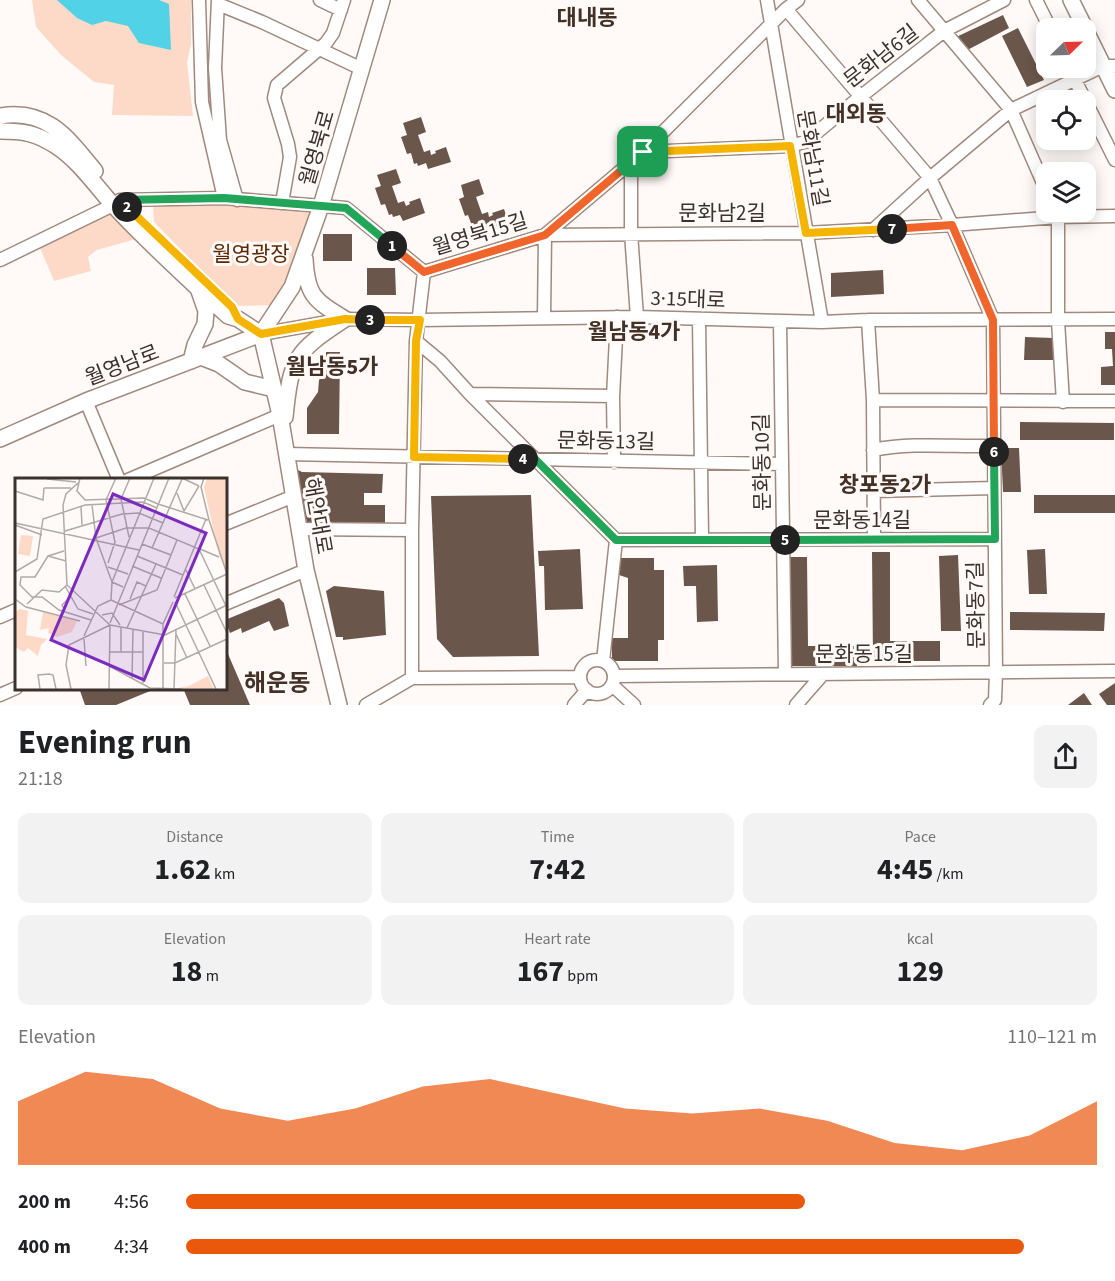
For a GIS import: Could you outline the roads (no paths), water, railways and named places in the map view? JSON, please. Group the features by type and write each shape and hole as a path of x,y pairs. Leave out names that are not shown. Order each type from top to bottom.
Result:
{"main road":[{"name":"월영북로","path":"261,334 292,287 321,206 382,0"},
{"path":"1071,0 1079,18"},
{"path":"1096,46 1109,66 1115,90"},
{"path":"0,116 12,114 32,116 51,124 70,142 117,202 198,288 228,316 238,319 261,334"},
{"path":"0,131 22,131 35,134 54,145 232,307 238,319"},
{"path":"283,435 288,384 295,360 310,342 345,319 323,305 309,291 305,251"},
{"path":"198,288 206,311 206,324 195,345 196,359 219,364 245,382 274,389"},
{"name":"월영남로","path":"0,439 86,401 261,334"},
{"name":"해안대로","path":"261,334 280,415 306,570 339,705"}],"street":[{"path":"199,0 202,102 230,199"},
{"path":"282,203 290,157 274,98 277,86 320,49 333,33 343,5 320,0"},
{"name":"문화남11길","path":"767,0 790,146 822,322"},
{"name":"월영북15길","path":"117,202 230,199 346,208 424,272 545,235 631,164 786,9 798,0"},
{"path":"918,0 1011,110 1036,167"},
{"name":"문화남6길","path":"643,152 790,146 805,142 944,31 1004,0"},
{"path":"1036,0 1045,18"},
{"path":"230,199 220,140 215,68 218,2 239,6 362,69"},
{"path":"786,9 930,178 993,320"},
{"path":"873,230 930,178 1011,110 1109,66"},
{"path":"1075,80 1080,90"},
{"path":"1096,121 1115,160"},
{"path":"631,164 631,233 637,317"},
{"path":"0,260 117,202"},
{"name":"문화남2길","path":"1096,215 1115,216"},
{"name":"문화남2길","path":"545,235 806,233 952,225 1036,216"},
{"path":"1057,222 1058,321 1063,402"},
{"path":"544,318 545,235"},
{"path":"412,678 416,341 424,272"},
{"path":"614,462 613,397 617,317"},
{"name":"3·15대로","path":"261,334 345,319 637,317 822,322 1115,319"},
{"path":"699,319 702,539"},
{"path":"868,320 873,400 874,539"},
{"name":"문화동7길","path":"993,320 996,673 993,703"},
{"name":"문화동10길","path":"780,321 785,674"},
{"path":"416,341 440,361 616,540 603,661"},
{"path":"470,394 613,397"},
{"path":"873,400 1115,401"},
{"path":"86,401 118,478"},
{"path":"133,478 280,415"},
{"path":"873,450 889,447 951,445 994,447"},
{"name":"문화동13길","path":"286,454 781,464"},
{"path":"874,491 994,488"},
{"path":"226,524 294,496"},
{"path":"300,529 412,530"},
{"name":"문화동14길","path":"616,540 995,539"},
{"path":"226,604 306,570"},
{"path":"0,617 15,610"},
{"path":"613,680 600,693 587,690 580,677 585,664 594,660 603,661 611,667 613,680 634,705"},
{"name":"문화동15길","path":"613,680 785,674 1115,671"},
{"path":"795,705 823,674"},
{"path":"366,705 412,678 580,677"},
{"path":"0,695 15,688"},
{"path":"573,705 587,690"}],"water":[{"path":"57,0 159,0 169,4 171,50 139,43 128,26 106,21 92,25 77,18"}],"district":[{"name":"대내동","path":"587,18"},
{"name":"대외동","path":"856,114"},
{"name":"월남동4가","path":"634,332"},
{"name":"월남동5가","path":"332,367"},
{"name":"창포동2가","path":"885,485"},
{"name":"해운동","path":"277,683"}],"park label":[{"name":"월영광장","path":"251,254"}]}
